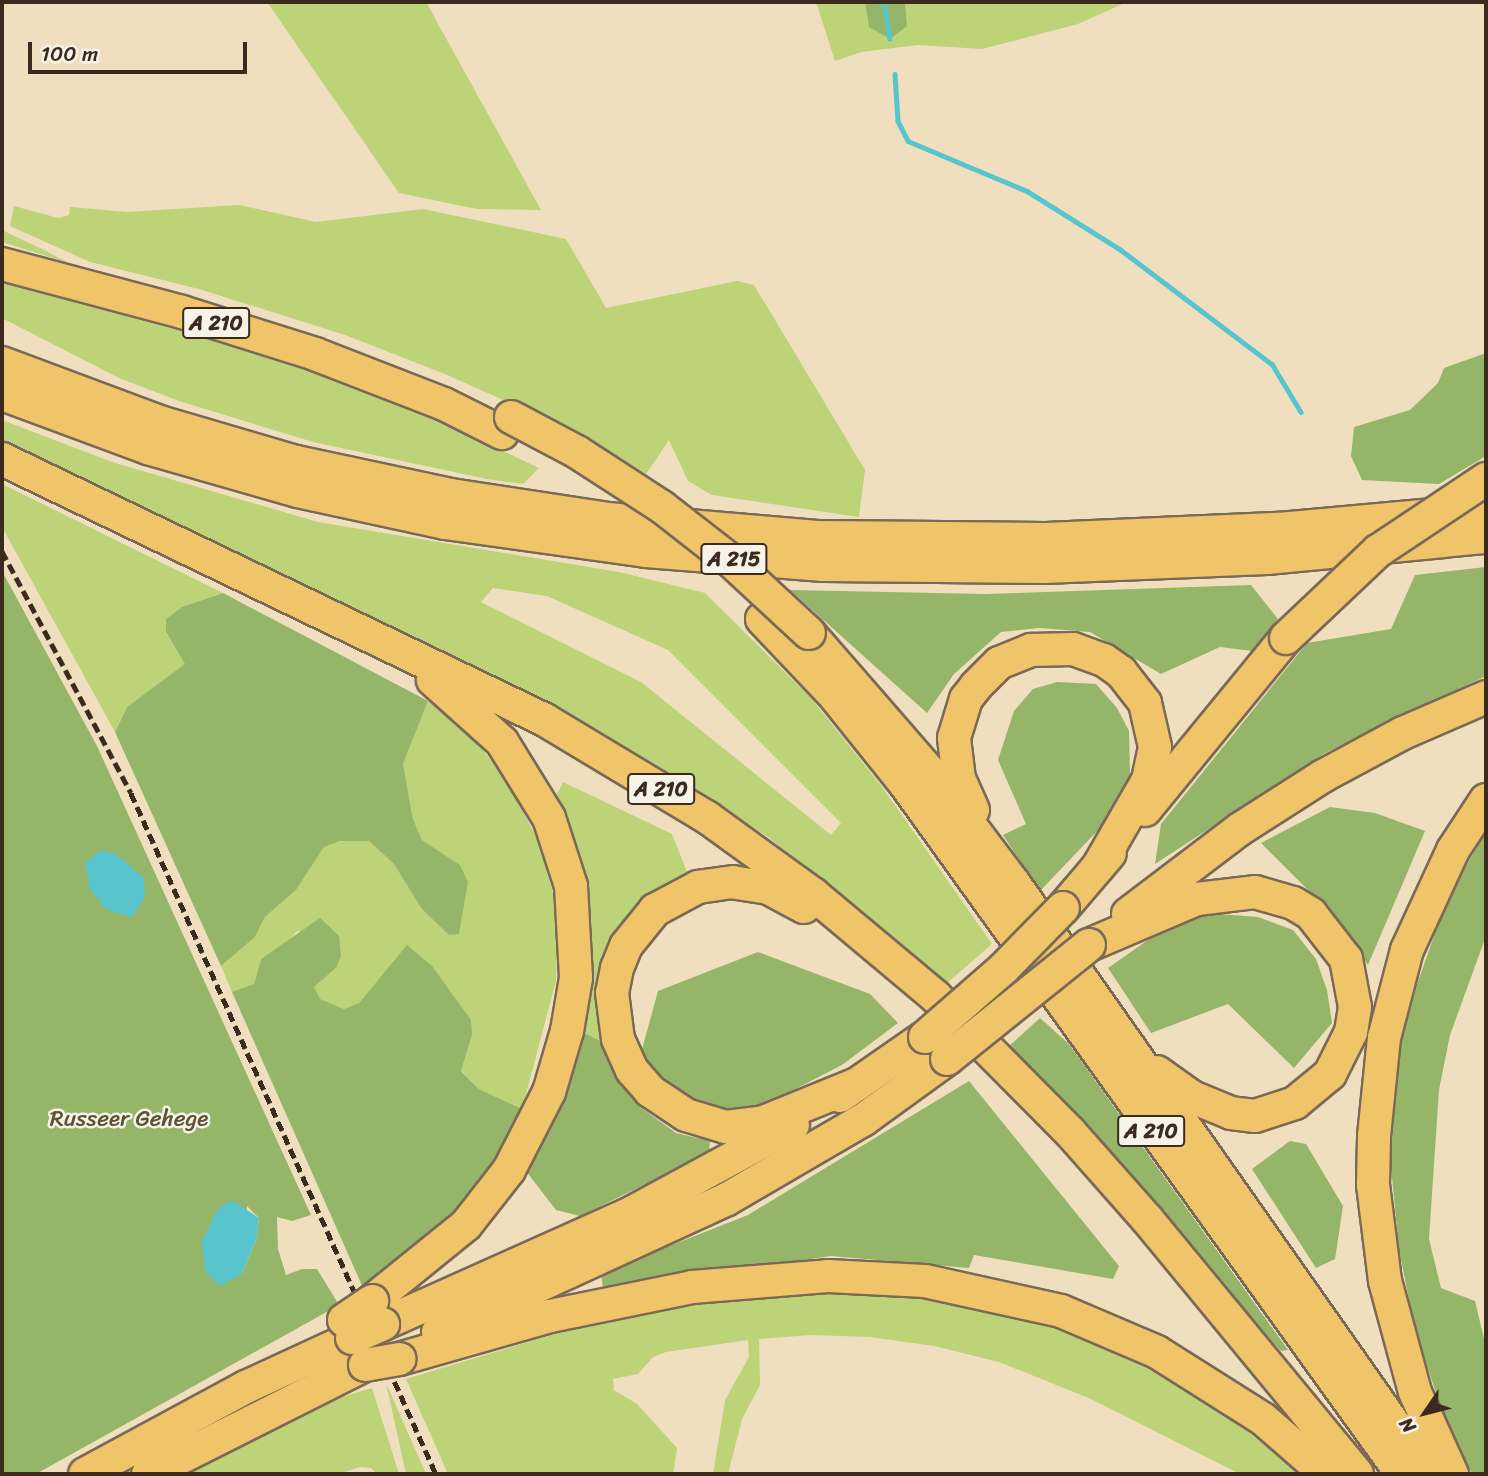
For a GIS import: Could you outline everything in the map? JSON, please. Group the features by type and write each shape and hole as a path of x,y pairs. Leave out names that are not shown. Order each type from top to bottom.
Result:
{"highway":[{"name":"A 210","path":"2,264 182,312 315,354 383,363 506,425 653,527 762,619 834,695 906,785 1402,1474"},
{"name":"A 215","path":"2,363 138,415 296,462 451,495 607,519 817,537 1032,539 1279,529 1486,509"},
{"name":"A 215","path":"2,394 148,448 298,491 445,523 646,551 823,565 1044,567 1267,558 1486,537"},
{"path":"506,425 577,452 662,507 731,561 809,633 912,750 1013,882 1429,1474"},
{"name":"A 210","path":"2,459 357,626 545,720 651,782 813,894 936,997 1126,1194 1357,1474"},
{"path":"387,1334 733,1160 857,1084 925,1037 1004,968 1063,908 1286,638 1378,551 1486,479"},
{"path":"357,626 457,698 517,760 559,841 571,886 576,932 576,978 567,1031 549,1092 526,1143 387,1334"},
{"path":"1013,882 960,779 954,738 962,709 976,686 999,663 1031,650 1063,648 1104,660 1134,686 1150,718 1155,747 1148,780 1098,867"},
{"path":"387,1334 727,1199 863,1120 947,1059 1089,945 1282,801 1403,733 1486,696"},
{"path":"1452,1474 1415,1392 1391,1305 1378,1234 1374,1136 1384,1038 1407,950 1447,861 1486,800"},
{"path":"857,1084 745,1126 705,1123 667,1105 632,1070 618,1039 612,993 626,946 655,910 678,895 717,882 751,883 793,899 936,997"},
{"path":"1089,945 1197,899 1255,892 1293,902 1311,914 1346,958 1355,1006 1341,1057 1315,1089 1274,1112 1255,1116 1212,1107 1171,1084 1125,1041"},
{"path":"85,1474 246,1387 354,1341 387,1334 550,1316 692,1287 828,1276 925,1281 1061,1311 1157,1352 1263,1419 1326,1474"},
{"path":"148,1474 354,1341"}],"green space":[{"path":"267,2 426,2 541,210 477,209 399,193"},
{"path":"816,2 865,2 869,27 907,26 905,2 1127,2 1078,24 982,49 918,45 861,52 835,61"},
{"path":"865,2 905,2 907,26 890,39 869,27"},
{"path":"239,205 316,222 423,209 566,239 606,308 737,281 754,285 865,470 859,517 712,495 688,481 669,440 646,474 539,416 445,374 345,335 199,289 90,262 10,226 14,206 58,218 69,215 70,207 127,212"},
{"path":"2,230 40,248 69,263 2,242"},
{"path":"2,282 296,363 408,406 539,468 523,484 487,479 313,442 179,401 119,378 2,318"},
{"path":"1486,353 1486,456 1439,484 1362,480 1351,456 1354,427 1410,410 1438,383 1444,368"},
{"path":"2,420 112,462 318,522 619,572 705,593 811,698 883,788 992,944 947,983 768,837 656,766 358,612 2,441","holes":["493,588 547,596 668,650 841,823 831,835 641,682 481,602"]},
{"path":"2,484 223,593 182,607 166,619 166,633 186,664 127,707 115,732 2,527"},
{"path":"1486,567 1486,676 1325,753 1155,864 1161,824 1307,643 1391,629 1415,575"},
{"name":"Russeer Gehege","path":"2,571 97,746 311,1215 292,1221 277,1217 278,1249 286,1275 302,1269 317,1269 339,1305 36,1474 2,1474","holes":["247,1206 259,1218 257,1237 242,1274"]},
{"path":"1251,585 1278,619 1252,651 1220,647 1161,674 1090,632 1039,628 1001,632 954,674 927,713 790,590 985,594"},
{"path":"223,593 428,701 403,764 413,819 422,840 460,865 468,882 459,934 449,935 422,909 394,864 369,841 340,841 324,847 296,890 265,917 255,937 221,966 115,732 127,707 185,664 166,632 166,619 182,607"},
{"path":"1057,682 1096,684 1117,708 1129,731 1130,777 1103,825 1040,891 1003,835 1026,824 998,760 1014,711 1033,689"},
{"path":"428,701 455,718 503,774 537,838 558,910 556,981 522,1109 479,1089 461,1070 472,1035 378,980 359,1003 344,1009 319,999 314,987 336,968 298,930 287,943 261,959 254,984 244,990 232,992 221,966 255,937 265,917 296,890 324,847 340,841 369,841 394,864 423,909 449,935 460,865 422,840 413,819 403,764"},
{"path":"563,782 672,834 687,872 645,898 618,935 603,1042 580,1031 590,981 592,926 587,883 557,794"},
{"path":"1330,807 1375,813 1425,831 1368,965 1327,909 1261,843"},
{"path":"1486,832 1486,936 1450,1035 1439,1090 1429,1239 1441,1288 1475,1301 1486,1347 1486,1474 1472,1474 1443,1413 1415,1331 1399,1249 1391,1167 1394,1091 1406,1016 1448,896"},
{"path":"1207,913 1258,917 1293,930 1316,959 1327,990 1332,1023 1294,1068 1228,1004 1151,1033 1108,968 1158,933"},
{"path":"320,918 339,936 341,956 336,968 314,987 320,999 344,1009 359,1003 407,945 432,966 471,1020 472,1035 461,1071 479,1089 522,1109 493,1165 452,1216 364,1290 232,992 254,984 261,959"},
{"path":"758,952 870,994 898,1023 842,1065 766,1104 731,1112 693,1104 662,1083 641,1053 658,991"},
{"path":"1040,1018 1069,1044 1288,1350 1281,1351 1007,1048"},
{"path":"580,1031 603,1042 616,1075 640,1107 676,1133 710,1141 709,1153 580,1216 556,1210 526,1171 561,1093"},
{"path":"969,1081 1119,1266 1113,1279 974,1255 969,1268 831,1256 603,1289 601,1273 748,1215"},
{"path":"1290,1141 1306,1144 1343,1206 1335,1259 1316,1268 1252,1169"},
{"path":"817,1292 890,1292 956,1302 1021,1315 1088,1338 1141,1360 1229,1412 1308,1474 1240,1474 1091,1399 999,1362 934,1346 870,1337 811,1335 759,1339 760,1385 742,1419 728,1474 713,1474 725,1400 749,1357 748,1340 666,1352 653,1357 638,1374 613,1379 614,1390 637,1404 677,1448 673,1474 448,1474 406,1379 611,1317 713,1298"},
{"path":"386,1383 426,1474 406,1474"},
{"path":"372,1388 399,1474 377,1474 371,1468 360,1467 338,1474 187,1474 329,1401"}],"water":[{"path":"100,851 113,852 144,878 145,897 132,917 107,910 90,890 85,863"},
{"path":"232,1200 259,1218 257,1237 242,1274 220,1286 205,1271 202,1241 217,1210"}],"waterway":[{"path":"884,2 890,39"},
{"path":"895,74 898,121 908,141 1027,191 1121,250 1272,364 1301,412"}],"railway":[{"path":"2,551 131,793 436,1474"}]}
